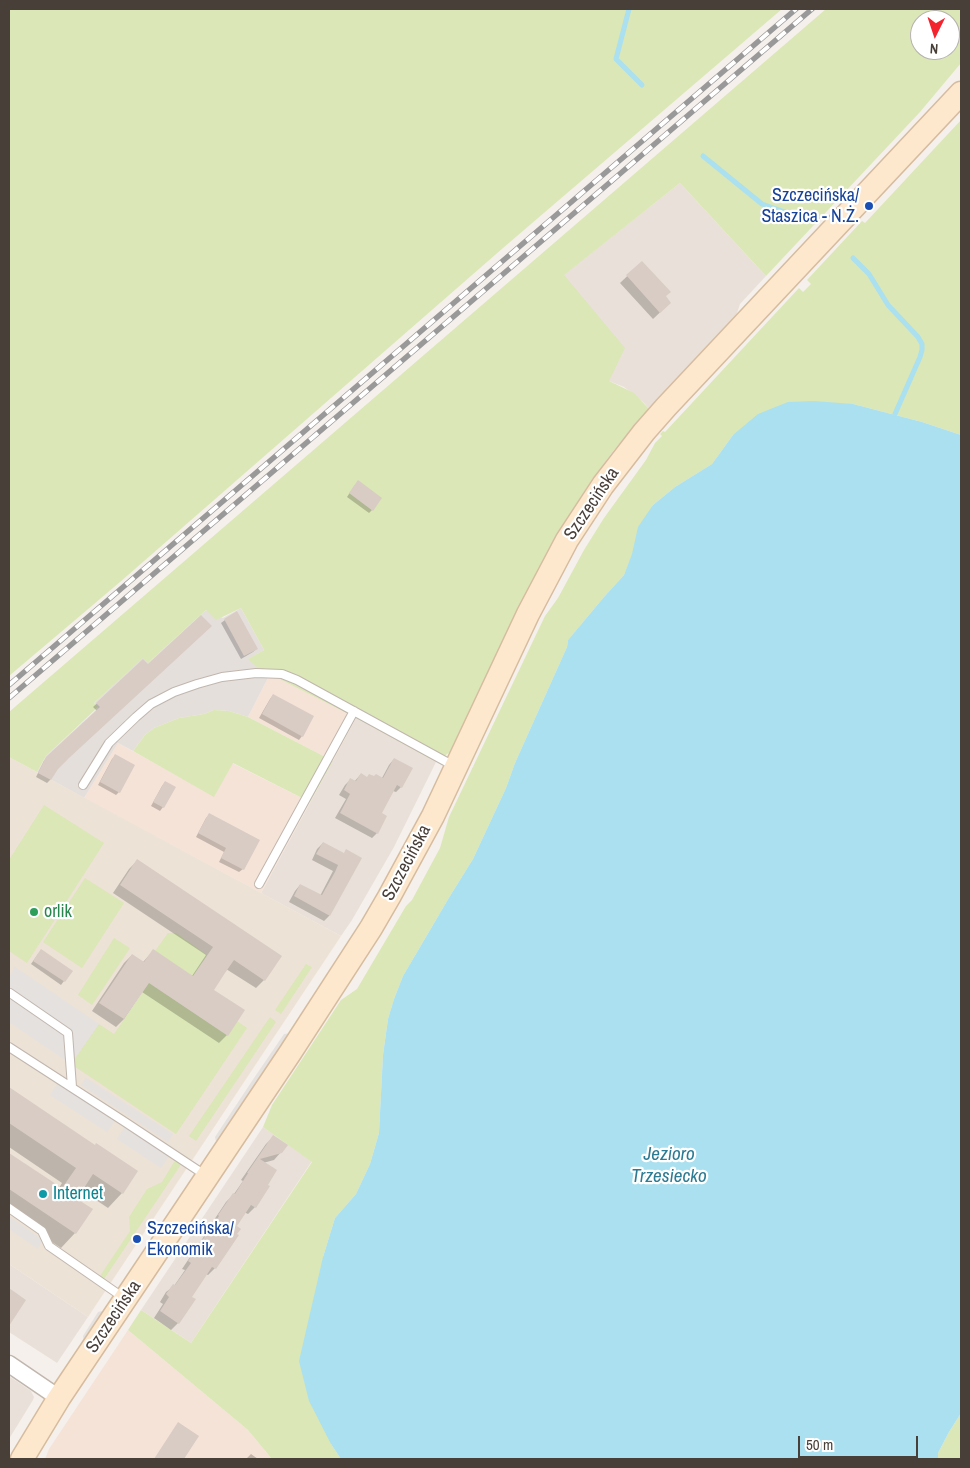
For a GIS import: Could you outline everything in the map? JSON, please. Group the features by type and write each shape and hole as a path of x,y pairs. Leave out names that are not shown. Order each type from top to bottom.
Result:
{"street":[{"name":"Szczecińska","path":"22,1459 59,1398 290,1054 371,928 410,860 528,614 567,540 603,485 666,407 961,93"},
{"path":"9,1364 59,1398"}],"lane":[{"path":"83,785 109,743 151,704 174,692 197,684 222,677 256,673 282,674 297,680 456,767"},
{"path":"259,884 354,711"},
{"path":"10,993 68,1033 72,1087"},
{"path":"9,1047 207,1176"},
{"path":"9,1208 42,1232 50,1246 126,1300"}],"shaded area":[{"path":"680,183 766,276 740,304 736,316 649,409 624,387 609,381 563,275"},
{"path":"241,608 264,650 249,659 270,674 248,717 229,711 214,710 204,714 179,718 154,728 145,735 133,751 118,743 84,798 37,772 46,756 98,708 94,703 143,657 149,662 206,610 223,618"},
{"path":"270,674 356,718 333,761 248,717"},
{"path":"356,718 436,762 394,847 341,936 261,893"},
{"path":"118,743 214,796 232,763 310,802 261,893 84,798"},
{"path":"9,757 341,936 88,1317 9,1264"},
{"path":"15,967 99,1024 71,1064 9,1022 9,977"},
{"path":"292,1033 217,1146 215,1137 254,1078 284,1034"},
{"path":"86,1078 173,1134 168,1142 81,1085"},
{"path":"58,1083 115,1121 107,1132 50,1095"},
{"path":"125,1127 169,1156 161,1168 117,1139"},
{"path":"263,1127 312,1161 191,1343 141,1310"},
{"path":"9,1216 42,1240 38,1249 9,1229"},
{"path":"9,1264 88,1317 57,1363 9,1332"},
{"path":"107,1310 84,1344 83,1336 98,1312"},
{"path":"128,1330 248,1430 272,1459 45,1459 49,1449"},
{"path":"9,1376 31,1391 34,1397 9,1439"}],"green space":[{"path":"9,9 782,9 9,676"},
{"path":"826,9 961,9 961,63 920,112 766,276 680,183 564,275 625,348 609,381 634,393 649,409 593,478 557,534 518,609 450,752 436,762 356,718 258,668 248,659 264,650 241,608 216,620 206,610 148,663 143,658 94,703 98,707 46,756 37,772 9,757 9,712"},
{"path":"961,120 961,435 922,422 853,404 733,435 712,464 675,487 653,505 624,575 568,640 567,647 515,763 506,788 473,859 403,976 394,999 388,1019 383,1055 379,1133 370,1164 356,1194 335,1218 323,1257 331,1444 341,1459 272,1459 248,1430 128,1330 141,1310 191,1343 312,1162 263,1127 272,1105 341,1000 357,989 406,906 412,900 440,848 449,817 545,616 558,598 604,518 646,460 655,443 662,436 660,434 663,431 665,432 799,288 803,292 811,284 807,280 862,221 865,223"},
{"path":"214,710 229,711 248,717 333,761 310,802 233,763 214,797 133,751 145,735 154,728 179,718 204,714"},
{"name":"orlik","path":"44,805 104,843 27,963 9,951 9,860"},
{"path":"85,878 124,903 82,968 43,942"},
{"path":"168,933 176,933 207,955 193,976 155,951"},
{"path":"114,938 130,948 92,1005 78,995"},
{"path":"306,964 312,967 281,1014 275,1010"},
{"path":"149,983 228,1035 237,1021 247,1028 176,1134 71,1064 99,1024 114,1034"},
{"path":"270,1017 276,1022 196,1141 189,1136"},
{"path":"174,1162 182,1163 104,1279 100,1276 130,1231 129,1217 147,1189 162,1182"},
{"path":"961,1413 961,1459 938,1459 938,1453"}],"water":[{"name":"Jezioro Trzesiecko","path":"814,401 853,404 922,422 961,435 961,1413 938,1453 938,1459 341,1459 331,1444 309,1401 299,1361 323,1257 335,1218 356,1194 370,1164 379,1133 383,1055 388,1019 403,976 473,859 506,788 515,763 567,647 568,640 624,575 632,554 638,527 653,505 675,487 712,464 733,435 758,414 788,402"}],"building":[{"path":"642,261 671,292 666,296 671,303 660,313 626,275"},
{"path":"358,480 382,498 373,511 349,493"},
{"path":"237,611 258,649 244,656 224,619"},
{"path":"201,615 212,626 69,758 58,769 51,780 38,773 46,757 100,707 96,703 143,659 148,664"},
{"path":"273,694 314,716 303,737 262,714"},
{"path":"115,754 135,765 120,793 100,782"},
{"path":"394,758 413,768 402,788 397,785 382,813 387,816 378,834 340,813 350,794 344,790 350,778 356,781 361,773 367,777 369,774 374,776 376,774 383,778"},
{"path":"165,781 176,787 164,808 153,802"},
{"path":"209,813 260,840 244,870 221,858 226,848 198,833"},
{"path":"323,842 344,853 346,849 362,858 330,916 294,896 300,884 322,895 335,872 338,865 316,854"},
{"path":"137,859 282,956 265,981 234,960 225,973 214,990 245,1010 228,1036 149,983 124,1019 99,1003 132,954 144,962 153,949 193,976 213,947 120,885"},
{"path":"41,949 73,971 65,982 33,961"},
{"path":"9,1087 95,1145 96,1143 138,1171 123,1194 93,1174 77,1199 93,1209 76,1234 9,1189 9,1153 62,1188 76,1168 9,1123"},
{"path":"273,1135 288,1145 282,1153 260,1159 277,1170 268,1185 270,1186 256,1208 251,1205 237,1226 241,1229 237,1234 239,1235 216,1269 212,1267 192,1297 196,1299 179,1324 160,1311 169,1297 166,1294 191,1263 188,1261"},
{"path":"9,1288 26,1300 9,1326"},
{"path":"178,1422 199,1436 184,1459 154,1459"}],"waterway":[{"path":"629,9 616,59 642,85"},
{"path":"703,156 762,204 802,218"},
{"path":"853,258 869,274 888,305 918,337 922,344 920,357 895,414"}],"railway":[{"path":"9,685 796,9"},
{"path":"9,698 812,9"}],"place":[{"name":"Szczecińska/ Staszica - N.Ż.","path":"869,206"},
{"name":"orlik","path":"34,912"},
{"name":"Internet","path":"43,1194"},
{"name":"Szczecińska/ Ekonomik","path":"137,1239"}]}
